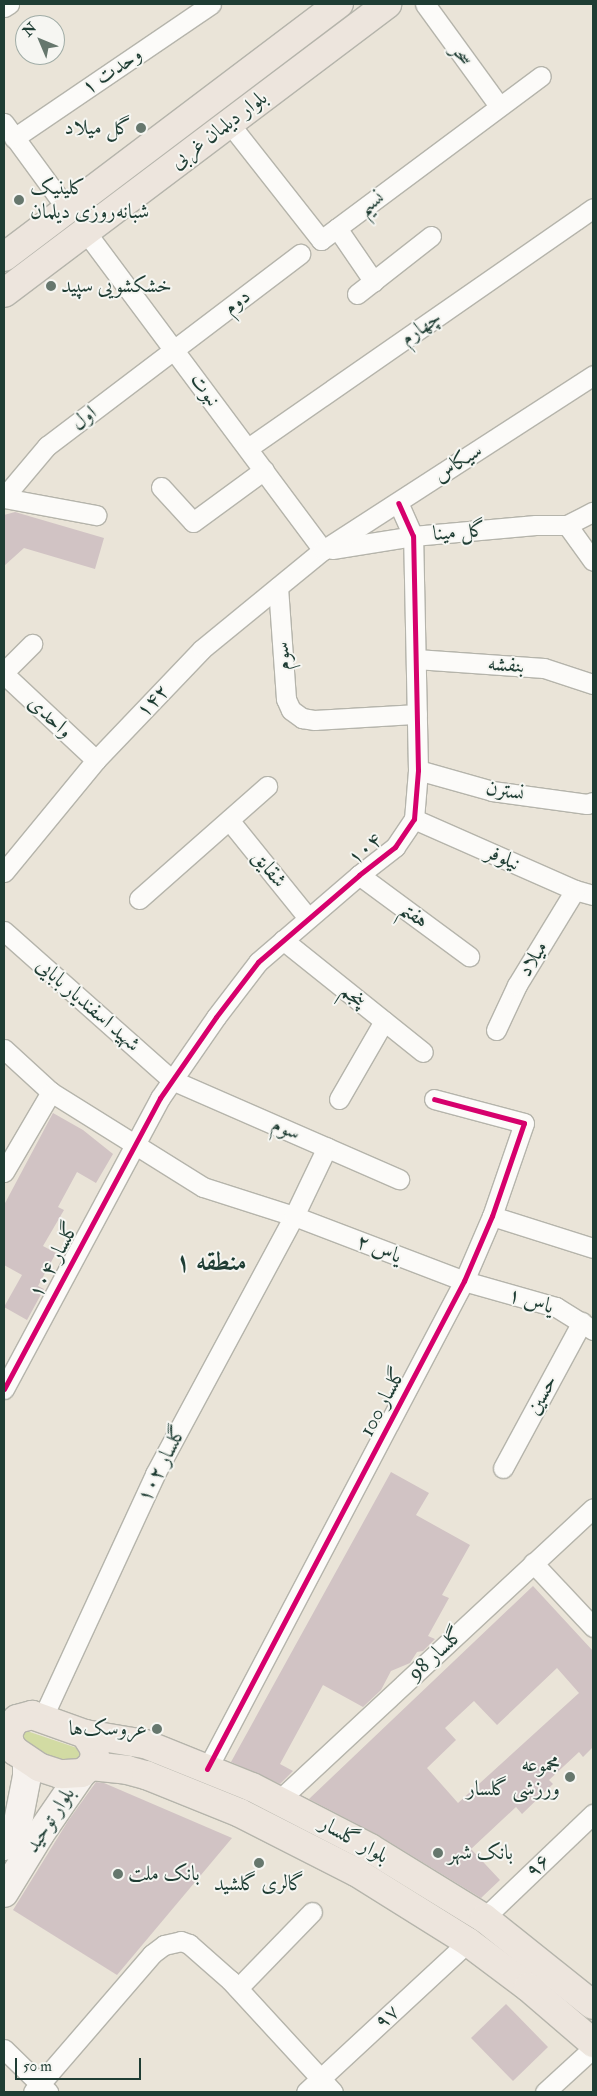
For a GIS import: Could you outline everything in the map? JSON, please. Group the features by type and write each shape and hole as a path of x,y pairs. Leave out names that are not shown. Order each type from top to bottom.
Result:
{"main road":[{"name":"بلوار دیلمان غربی","path":"4,257 339,4"},
{"name":"بلوار دیلمان غربی","path":"4,292 387,4"},
{"path":"291,40 309,63"},
{"path":"4,1703 37,1717"},
{"path":"13,1748 8,1734 12,1725 17,1719 37,1717"},
{"name":"بلوار گلسار","path":"37,1717 84,1734 146,1744 252,1787 278,1800 370,1848 484,1918 593,2005"},
{"path":"84,1734 94,1748 95,1756 86,1770"},
{"name":"بلوار گلسار","path":"13,1748 60,1774 86,1770 127,1770 146,1775 240,1813 356,1872 468,1942 528,1987 593,2043"},
{"name":"بلوار توحید","path":"4,1846 18,1822 27,1776 13,1748"},
{"name":"بلوار توحید","path":"4,1893 40,1834 86,1770"}],"street":[{"path":"4,7 9,4"},
{"name":"وحدت ۱","path":"9,130 211,4"},
{"name":"سحر","path":"425,4 499,106"},
{"name":"نسیم","path":"229,123 321,240 541,76"},
{"path":"9,130 67,209"},
{"name":"چهارم","path":"248,448 593,208"},
{"path":"337,228 374,282"},
{"name":"نبوت","path":"85,231 323,550"},
{"path":"357,294 431,236"},
{"name":"دوم","path":"174,350 300,254"},
{"name":"اول","path":"4,497 47,446 174,350"},
{"name":"سیکاس","path":"323,550 593,376"},
{"path":"161,486 194,522 264,470"},
{"path":"4,497 96,515"},
{"name":"۱۰۴","path":"134,1146 172,1080 216,1017 258,962 359,875 395,847 414,819 418,770 412,536 398,503"},
{"name":"گل مینا","path":"323,550 412,536 567,525 593,512"},
{"path":"567,525 593,560"},
{"name":"۱۴۲","path":"4,872 96,760 202,649 323,550"},
{"name":"سوم","path":"278,587 286,699 291,710 302,718 315,720 417,714"},
{"path":"4,673 32,644"},
{"name":"بنفشه","path":"416,659 544,668 593,684"},
{"name":"واحدی","path":"4,673 96,760"},
{"name":"نسترن","path":"418,770 492,791 587,804 593,802"},
{"path":"139,899 267,786"},
{"name":"نیلوفر","path":"414,819 575,890 593,896"},
{"name":"شقایق","path":"229,820 308,918"},
{"name":"هفتم","path":"359,875 469,956"},
{"name":"میلاد","path":"496,1030 517,985 575,890"},
{"name":"شهید اسفندیار بابایی","path":"4,931 172,1080"},
{"name":"پنجم","path":"283,940 423,1052"},
{"path":"339,1099 384,1021"},
{"path":"4,1049 51,1092 134,1146"},
{"name":"سوم","path":"172,1080 399,1178"},
{"path":"4,1172 51,1092"},
{"name":"گلسار 100","path":"207,1769 464,1281 492,1216 524,1124 434,1099"},
{"name":"یاس ۲","path":"134,1146 202,1187 294,1216 464,1281"},
{"name":"گلسار ۱۰۴","path":"4,1389 134,1146"},
{"name":"گلسار ۱۰۲","path":"37,1717 155,1474 294,1216 327,1147"},
{"path":"492,1216 593,1248"},
{"name":"یاس ۱","path":"464,1281 556,1307 588,1326"},
{"name":"حسین","path":"503,1468 588,1326"},
{"name":"گلسار 98","path":"278,1800 593,1508"},
{"path":"533,1563 593,1627"},
{"name":"۹۶","path":"484,1918 593,1814"},
{"path":"238,1988 312,1912"},
{"path":"4,2049 41,2089 152,1954 174,1942 181,1941 189,1944 238,1988 327,2085"},
{"name":"۹۷","path":"306,2092 327,2085 468,1942"},
{"path":"545,2092 593,2048"}],"green space":[{"path":"27,1731 77,1748 81,1753 80,1761 62,1764 23,1745 22,1735"}],"building":[{"path":"15,512 104,538 95,569 24,548 4,566 4,515"},
{"path":"53,1113 83,1130 113,1154 96,1183 77,1172 58,1207 64,1210 43,1246 56,1253 38,1286 44,1289 27,1320 4,1307 22,1275 4,1265 4,1205"},
{"path":"391,1472 429,1493 416,1515 470,1545 442,1595 449,1598 428,1636 435,1639 423,1651 417,1652 410,1663 391,1671 381,1690 363,1707 323,1685 280,1764 293,1771 280,1784 231,1762"},
{"path":"533,1586 593,1651 593,1747 583,1757 579,1752 549,1780 553,1784 522,1814 516,1807 471,1849 500,1880 481,1898 378,1835 309,1799","holes":["557,1668 579,1693 458,1803 427,1768 456,1740 445,1728 474,1701 497,1725"]},
{"name":"بانک ملت","path":"96,1782 104,1783 232,1838 117,1975 13,1910 68,1821"},
{"path":"506,2004 548,2047 513,2081 471,2038"}],"cycle path":[{"path":"4,1389 160,1098 216,1017 258,962 359,875 395,847 414,819 418,770 413,536 398,503"},
{"path":"207,1769 464,1281 492,1216 524,1123 434,1099"}],"place":[{"name":"گل میلاد","path":"141,128"},
{"name":"کلینیک شبانه‌روزی دیلمان","path":"19,200"},
{"name":"خشکشویی سپید","path":"51,286"},
{"name":"عروسک‌ها","path":"157,1729"},
{"name":"مجموعه ورزشی گلسار","path":"570,1777"},
{"name":"بانک شهر","path":"438,1853"},
{"name":"گالری گلشید","path":"259,1863"},
{"name":"بانک ملت","path":"118,1874"}],"district":[{"name":"منطقه ۱","path":"211,1263"}]}
